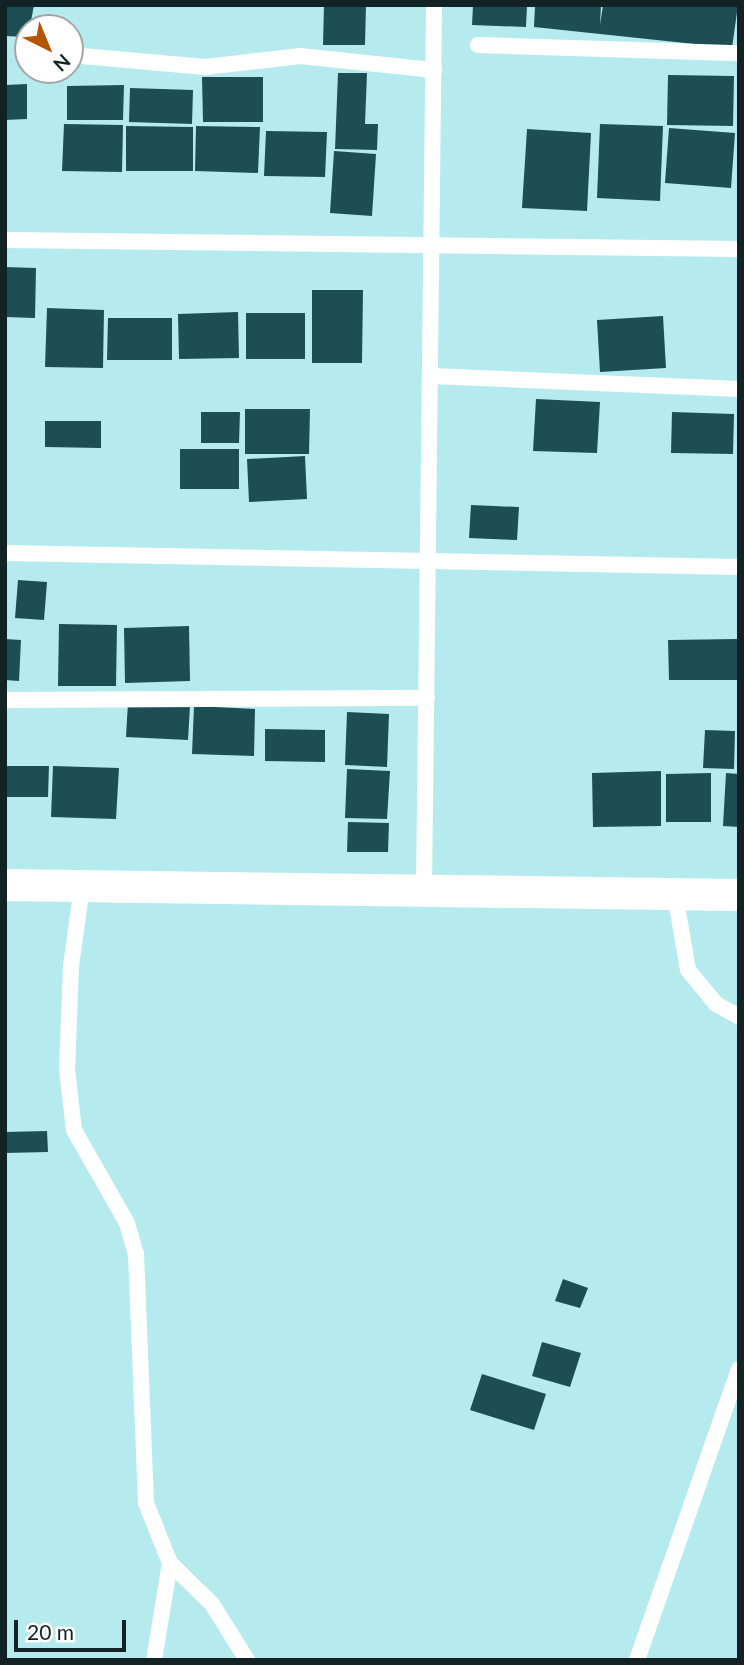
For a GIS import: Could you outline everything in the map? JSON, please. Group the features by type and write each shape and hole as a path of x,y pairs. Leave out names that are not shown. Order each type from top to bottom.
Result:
{"street":[{"path":"5,885 739,895"}],"lane":[{"path":"424,890 430,563 434,5"},
{"path":"478,45 739,52"},
{"path":"84,56 205,67 300,56 433,70"},
{"path":"5,240 739,249"},
{"path":"431,376 739,389"},
{"path":"5,554 739,567"},
{"path":"5,700 427,698"},
{"path":"82,886 71,966 67,1069 74,1130 127,1223 136,1254 146,1503 170,1563 212,1604 247,1660"},
{"path":"675,894 688,970 716,1004 739,1017"},
{"path":"638,1660 733,1401 739,1369"},
{"path":"154,1660 170,1563"}],"shaded area":[{"path":"5,5 739,5 739,1660 5,1660"}],"building":[{"path":"5,5 34,5 32,14 14,14 14,36 5,36"},
{"path":"324,5 366,5 365,45 323,45"},
{"path":"473,5 527,5 526,27 472,25"},
{"path":"535,5 601,5 600,25 603,5 738,5 732,48 534,27"},
{"path":"338,73 367,73 365,124 378,124 377,150 335,149"},
{"path":"668,75 734,76 733,126 667,125"},
{"path":"202,77 263,77 263,122 203,122"},
{"path":"27,84 27,119 5,120 5,85"},
{"path":"124,85 123,120 67,120 67,86"},
{"path":"130,88 193,90 192,124 129,122"},
{"path":"64,124 123,125 122,172 62,171"},
{"path":"600,124 663,126 660,201 597,198"},
{"path":"126,126 193,127 193,171 126,171"},
{"path":"196,126 260,127 258,173 195,171"},
{"path":"669,128 735,133 731,188 665,183"},
{"path":"527,129 591,133 587,211 522,208"},
{"path":"266,131 327,132 325,177 264,176"},
{"path":"334,151 376,154 372,216 330,213"},
{"path":"5,267 36,268 35,318 5,317"},
{"path":"312,290 363,290 362,363 312,363"},
{"path":"47,308 104,310 103,368 45,367"},
{"path":"238,312 239,358 179,359 178,314"},
{"path":"246,313 305,313 305,359 246,359"},
{"path":"663,316 666,368 600,372 597,320"},
{"path":"108,318 172,318 172,360 107,360"},
{"path":"536,399 600,402 597,453 533,451"},
{"path":"245,409 310,409 309,454 245,454"},
{"path":"201,412 240,412 239,443 201,443"},
{"path":"672,412 734,414 733,454 671,453"},
{"path":"45,421 101,421 101,448 45,447"},
{"path":"180,449 239,449 239,489 180,489"},
{"path":"305,456 307,499 249,502 247,459"},
{"path":"471,505 519,507 517,540 469,538"},
{"path":"18,580 47,582 44,620 15,618"},
{"path":"59,624 117,625 116,686 58,686"},
{"path":"189,626 190,681 125,683 124,628"},
{"path":"5,639 21,640 19,681 5,680"},
{"path":"737,639 737,680 669,680 668,640"},
{"path":"128,702 190,706 188,740 126,737"},
{"path":"194,706 255,709 254,756 192,754"},
{"path":"347,712 389,714 387,767 345,765"},
{"path":"265,729 325,730 325,762 265,761"},
{"path":"705,730 735,731 734,769 703,768"},
{"path":"5,766 49,766 48,797 5,797"},
{"path":"53,766 119,768 116,819 51,817"},
{"path":"347,769 390,771 387,819 345,818"},
{"path":"661,771 661,826 593,827 592,773"},
{"path":"711,773 711,822 666,822 666,774"},
{"path":"726,773 739,774 739,827 723,826"},
{"path":"348,822 389,823 388,852 347,852"},
{"path":"47,1131 48,1152 5,1153 5,1132"},
{"path":"563,1279 588,1288 580,1308 555,1301"},
{"path":"542,1342 581,1353 570,1387 532,1376"},
{"path":"482,1374 546,1394 534,1430 470,1410"}]}
